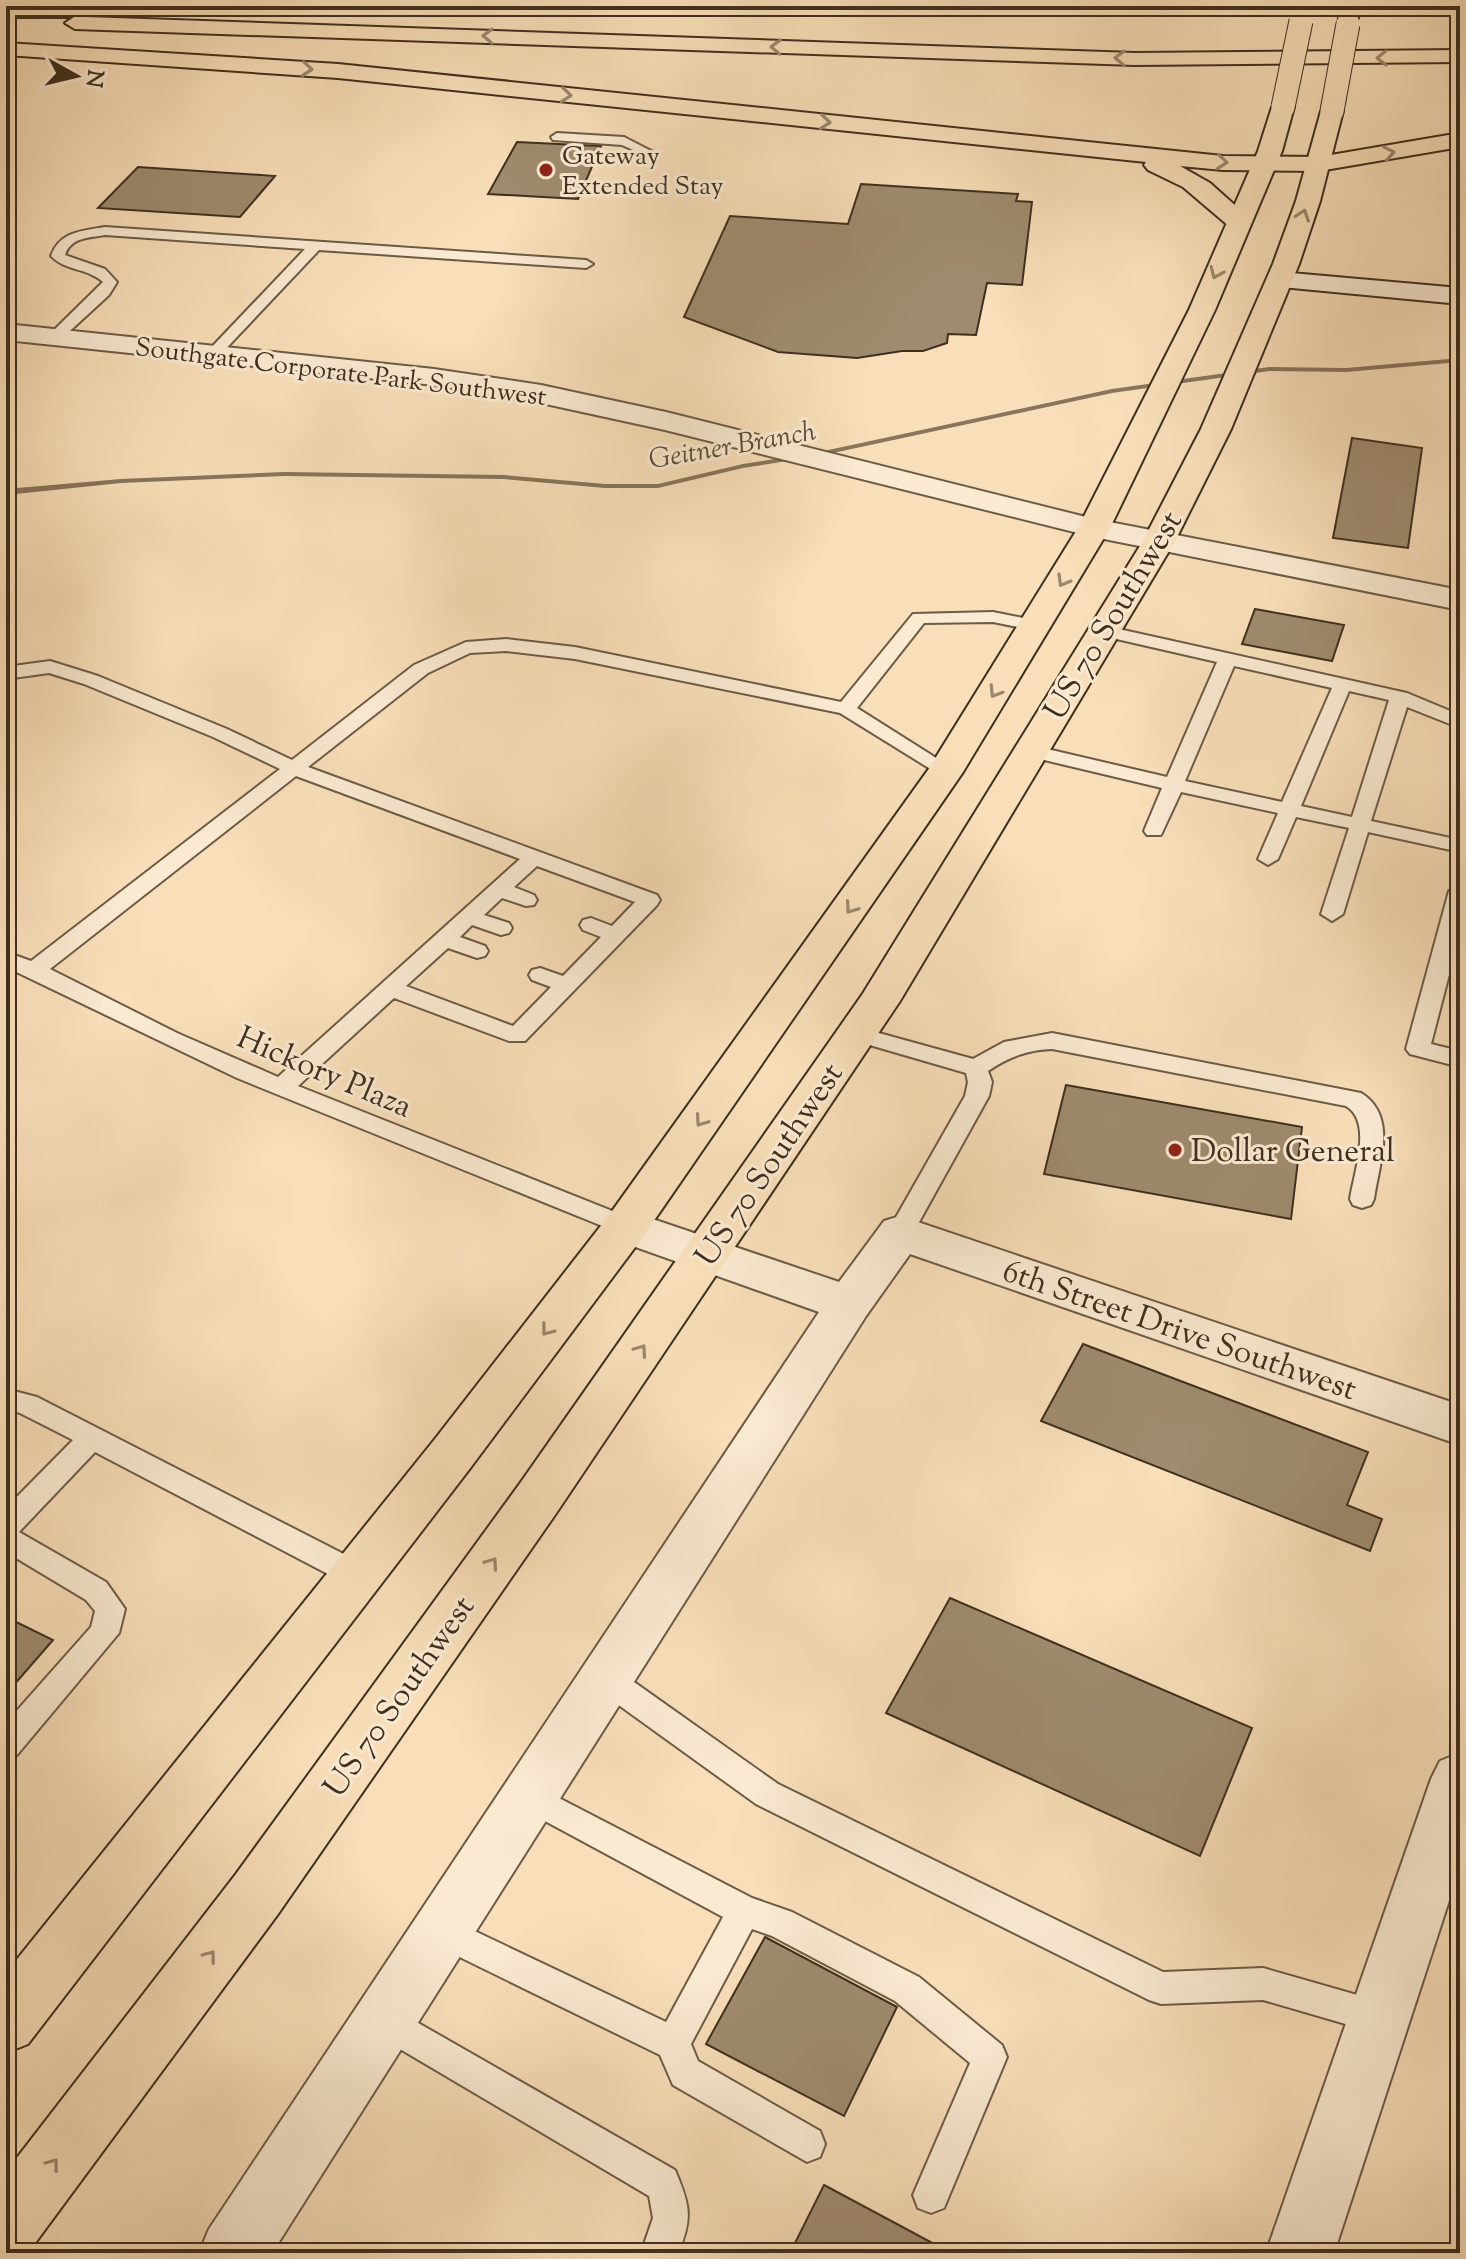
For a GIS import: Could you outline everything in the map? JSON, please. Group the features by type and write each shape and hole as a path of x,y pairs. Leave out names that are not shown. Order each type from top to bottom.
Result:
{"main road":[{"path":"6,11 258,9"},
{"name":"US 70 Southwest","path":"6,2022 626,1226 945,772 1037,626 1094,528 1202,310 1264,165 1283,107 1302,13"},
{"name":"US 70 Southwest","path":"6,2226 257,1894 539,1497 857,1034 1105,631 1159,541 1216,429 1280,280 1319,164 1350,15"},
{"path":"6,22 1135,59 1460,56"},
{"path":"6,41 1086,76 1460,78"},
{"path":"6,49 338,71 1011,142 1116,157 1168,169 1202,186 1239,222"},
{"path":"1011,142 1264,165 1319,164 1460,140"}],"street":[{"path":"1280,280 1460,296"},
{"name":"Southgate Corporate Park Southwest","path":"6,332 434,377 541,394 666,421 1094,528 1460,600"},
{"path":"626,1226 849,1304"},
{"path":"233,2253 849,1304 900,1233"},
{"name":"6th Street Drive Southwest","path":"900,1233 1460,1425"},
{"path":"1300,2253 1460,1779"}],"lane":[{"path":"557,137 624,141 651,154"},
{"path":"55,337 104,292 110,282 107,276 96,270 73,266 58,256 62,244 73,237 105,231 586,264"},
{"path":"213,354 316,245"},
{"path":"846,709 919,618 993,617 1037,626"},
{"path":"1105,631 1400,697 1460,722"},
{"path":"34,970 421,669 466,648 506,645 575,653 846,709 945,772"},
{"path":"1154,831 1228,659"},
{"path":"6,673 50,667 91,680 220,733 296,769 649,900 517,1036 390,988"},
{"path":"1268,859 1343,684"},
{"path":"1332,914 1400,697"},
{"path":"1030,751 1064,761 1460,846"},
{"path":"283,1086 536,856"},
{"path":"499,889 526,900"},
{"path":"1460,891 1418,1049 1460,1059"},
{"path":"469,917 501,928"},
{"path":"591,925 615,935"},
{"path":"445,939 477,951"},
{"path":"565,952 590,961"},
{"name":"Hickory Plaza","path":"6,959 191,1049 283,1086 376,1130 626,1226"},
{"path":"540,975 566,985"},
{"path":"857,1034 976,1068 1009,1047 1026,1042 1052,1041 1353,1099 1366,1107 1373,1124 1362,1199"},
{"path":"900,1233 977,1096 980,1082 976,1068"},
{"path":"6,1399 27,1404 357,1575"},
{"path":"6,1527 92,1438"},
{"path":"6,1538 96,1591 110,1609 104,1633 6,1745"},
{"path":"606,1679 767,1794 1161,1988 1263,1984 1380,2017"},
{"path":"530,1797 744,1911 780,1923 907,1989 990,2057 931,2195"},
{"path":"673,2043 744,1911"},
{"path":"443,1932 673,2043 685,2073 807,2144"},
{"path":"385,2021 662,2183 673,2206 669,2234 659,2253"}],"building":[{"name":"Gateway Extended Stay","path":"517,142 601,146 578,199 488,194"},
{"path":"138,167 275,176 240,217 98,208"},
{"path":"861,184 1018,194 1016,201 1032,202 1022,285 987,283 976,335 948,334 947,343 923,351 857,358 778,352 684,317 730,216 848,224"},
{"path":"1352,438 1422,448 1408,548 1333,538"},
{"path":"1255,609 1344,625 1332,661 1242,644"},
{"name":"Dollar General","path":"1066,1085 1302,1127 1291,1219 1044,1174"},
{"path":"1083,1344 1368,1452 1347,1505 1382,1519 1370,1551 1041,1421"},
{"path":"950,1598 1252,1728 1200,1856 886,1713"},
{"path":"6,1617 53,1640 6,1694"},
{"path":"765,1937 897,2007 844,2116 706,2044"},
{"path":"824,2185 951,2253 790,2253"}],"waterway":[{"name":"Geitner Branch","path":"6,492 121,481 284,474 503,477 605,486 658,486 1112,391 1269,369 1346,370 1460,360"}],"place":[{"name":"Gateway Extended Stay","path":"546,170"},
{"name":"Dollar General","path":"1175,1150"}]}
